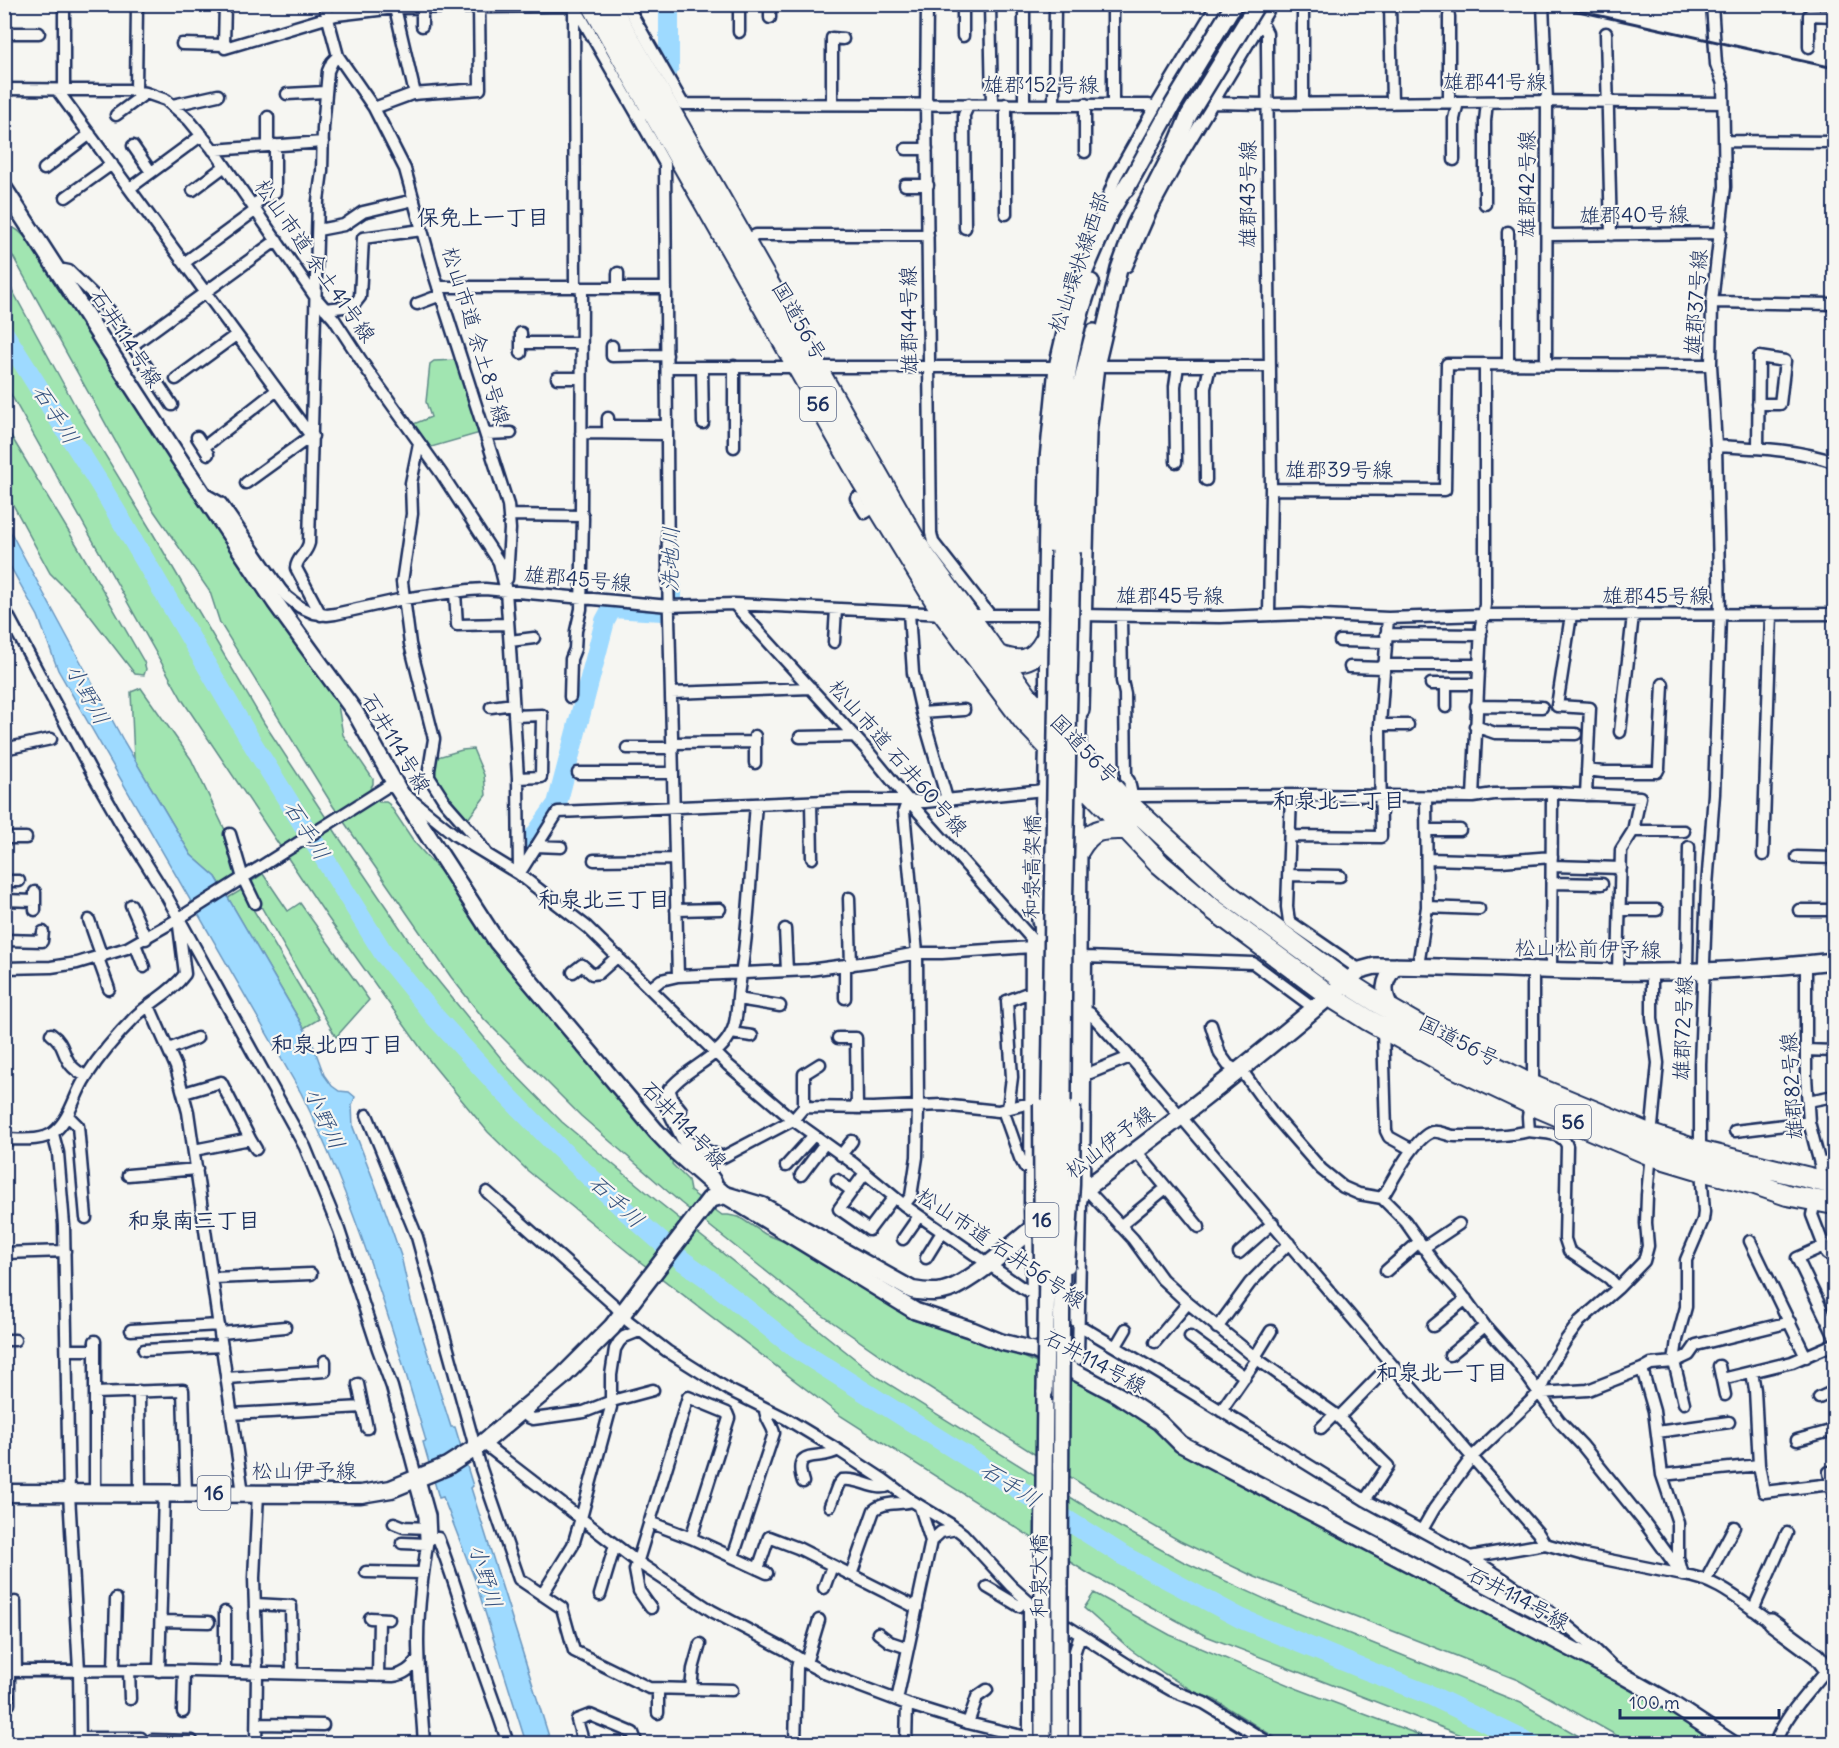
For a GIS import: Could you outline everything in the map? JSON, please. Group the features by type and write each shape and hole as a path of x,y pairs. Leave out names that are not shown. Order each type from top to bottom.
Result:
{"highway":[{"name":"国道56号","path":"609,4 657,105 883,502 943,614 1010,704 1080,779 1132,801 1160,864 1213,909 1330,996 1383,1029 1447,1064 1651,1135 1826,1189"},
{"name":"国道56号","path":"578,6 657,105 743,242 806,367"},
{"name":"国道56号","path":"883,502 1024,692 1080,753 1226,893 1353,976 1392,1010 1532,1095 1651,1155 1787,1195 1826,1189"},
{"path":"996,655 1017,660 1027,659 1040,650 1045,641"},
{"path":"1079,850 1088,836 1132,801"}],"main road":[{"name":"松山伊予線","path":"725,1195 762,1206 912,1290 927,1293 941,1292 960,1285 1136,1151 1353,976"},
{"name":"16","path":"418,1479 447,1466 477,1447 562,1377 612,1327 710,1199 725,1195"},
{"name":"松山伊予線","path":"4,1493 361,1494 391,1490 418,1479"}],"street":[{"path":"64,4 61,90 90,134 312,436"},
{"path":"116,115 141,92 137,4"},
{"path":"224,45 225,4"},
{"name":"松山市道 余土8号線","path":"324,4 338,56 374,108 405,169 440,291 508,505 510,515 506,591"},
{"path":"626,4 657,105 665,164 669,606 678,976"},
{"path":"739,4 739,32"},
{"path":"770,4 770,18"},
{"name":"雄郡44号線","path":"927,4 931,533 933,542 990,615"},
{"path":"963,4 963,36"},
{"path":"990,4 992,104"},
{"path":"1024,4 1024,104"},
{"path":"1054,104 1055,4"},
{"path":"1113,4 1113,104"},
{"path":"1078,1359 1081,1202 1084,1190 1086,1013 1079,850 1080,753 1088,433 1077,367 1073,299 1080,269 1116,176 1217,4"},
{"path":"1233,4 1262,23"},
{"name":"松山環状線西部","path":"1065,552 1077,411 1077,367 1073,341 1084,298 1129,181 1233,4"},
{"path":"1107,319 1119,269 1135,225 1189,116 1257,4"},
{"path":"1039,1340 1033,1293 1030,1118 1034,1103 1044,790 1048,459 1077,367 1107,319 1151,211 1182,154 1272,4"},
{"path":"1303,4 1303,104"},
{"path":"1390,4 1392,103"},
{"name":"雄郡42号線","path":"1543,4 1547,101 1546,364"},
{"name":"雄郡37号線","path":"1712,4 1716,64 1723,84 1725,141 1725,187 1712,302 1716,446"},
{"path":"182,44 224,45 225,48 327,17 410,6 422,8 578,6 578,288 581,343 581,511 583,516 581,599 575,649 571,658 570,697"},
{"path":"374,108 416,94 480,89 479,6"},
{"path":"395,8 416,94"},
{"path":"422,8 422,26"},
{"path":"1809,47 1809,15 1834,16"},
{"path":"1449,16 1454,102 1454,160"},
{"name":"雄郡43号線","path":"1262,23 1267,33 1270,366"},
{"path":"4,33 39,33"},
{"path":"1606,33 1611,235"},
{"path":"832,103 832,38 843,39"},
{"path":"321,615 296,568 296,563 304,555 309,543 322,142 328,71 338,56"},
{"path":"1179,67 1220,92 1225,103"},
{"name":"松山市道 余土41号線","path":"4,89 141,92 166,100 182,112 225,166 316,298 334,319 499,562 506,591"},
{"path":"287,94 326,92"},
{"path":"172,105 218,95"},
{"name":"雄郡41号線","path":"1213,103 1547,101 1723,103"},
{"path":"1485,204 1487,102"},
{"path":"965,228 964,115 969,104"},
{"path":"1006,104 1010,160 1007,214"},
{"path":"1084,104 1085,152"},
{"name":"雄郡152号線","path":"657,105 1113,104 1155,107"},
{"name":"松山環状線西部","path":"1077,367 1099,311 1128,222 1167,144 1189,116"},
{"path":"184,263 275,192 268,117"},
{"path":"44,169 90,134"},
{"path":"130,189 202,135"},
{"path":"1725,141 1834,142"},
{"path":"213,150 322,142"},
{"path":"133,146 151,172"},
{"path":"906,149 927,149"},
{"path":"66,197 112,164"},
{"path":"193,190 225,166"},
{"path":"1073,299 1110,213 1129,181"},
{"path":"905,185 928,185"},
{"name":"石井114号線","path":"7,198 58,271 275,602 355,712 398,789 503,950 676,1152 725,1195 915,1311 1001,1342 1034,1350 1118,1395 1159,1422 1181,1444 1620,1674 1733,1743"},
{"path":"318,230 344,225 363,212 414,200"},
{"path":"325,309 353,306 360,297 363,237 422,230"},
{"path":"1508,232 1508,364"},
{"name":"雄郡40号線","path":"1547,233 1553,235 1721,233"},
{"path":"743,242 756,236 928,235"},
{"path":"133,345 277,240"},
{"path":"58,271 69,271 109,310 172,405"},
{"path":"618,273 618,288"},
{"path":"417,304 440,291 666,288"},
{"path":"1712,302 1834,304"},
{"path":"183,377 236,335"},
{"path":"521,343 581,343"},
{"path":"612,346 612,356 702,367 1270,366"},
{"path":"1758,404 1780,404 1785,361 1759,357 1758,404 1758,448"},
{"path":"608,362 667,362"},
{"name":"雄郡39号線","path":"1270,366 1271,489 1445,490 1447,364 1712,365"},
{"path":"1473,797 1480,635 1485,605 1485,364"},
{"path":"734,366 734,447"},
{"path":"1176,462 1180,429 1175,386 1178,366"},
{"path":"1206,480 1210,467 1205,388 1210,366"},
{"path":"702,367 703,423"},
{"path":"557,378 581,378"},
{"path":"197,437 206,451 277,390"},
{"path":"608,418 608,426 667,430"},
{"path":"581,433 667,430"},
{"path":"486,434 511,433"},
{"path":"246,483 312,436"},
{"path":"419,444 411,483 412,514 403,573 410,644 434,739 429,777 445,802 486,853"},
{"path":"1716,446 1758,448 1834,462"},
{"name":"雄郡72号線","path":"1674,1362 1686,1307 1686,1260 1703,1220 1704,1212 1700,1151 1700,1064 1707,886 1714,794 1720,615 1716,446"},
{"path":"258,474 259,487"},
{"path":"1269,615 1271,489"},
{"path":"202,493 221,504 287,597 306,610 321,615 455,592 485,589 506,591 518,778 519,874"},
{"path":"856,498 865,513 883,502"},
{"path":"510,515 583,516"},
{"name":"和泉高架橋","path":"1055,1184 1064,921 1065,552"},
{"name":"雄郡45号線","path":"506,591 669,606 734,604 967,615 1220,617 1323,614 1388,618 1483,615 1834,614"},
{"path":"455,592 458,625 508,624"},
{"name":"松山市道 石井60号線","path":"734,604 854,736 1031,943"},
{"path":"4,608 92,773 180,918 305,1147 339,1230 392,1387 427,1516 428,1537 418,1625 424,1743"},
{"path":"834,642 836,609"},
{"path":"909,613 913,673 947,799"},
{"path":"1763,855 1772,614"},
{"path":"1571,615 1557,706 1590,708 1586,795"},
{"path":"1620,732 1633,615"},
{"path":"1121,616 1126,777 1132,801 1291,795 1473,797 1494,794 1552,793 1640,797 1633,831 1622,850 1618,972"},
{"path":"1290,836 1381,837 1380,725 1388,618"},
{"path":"1340,641 1480,635"},
{"path":"510,641 534,638"},
{"path":"1350,667 1479,666"},
{"path":"1431,684 1478,684"},
{"path":"1446,684 1446,707"},
{"path":"1587,770 1657,772 1663,684"},
{"path":"671,693 811,688"},
{"path":"491,706 542,715 541,777 518,778"},
{"path":"1476,706 1542,706"},
{"path":"922,713 963,710"},
{"path":"1380,725 1408,725"},
{"path":"1475,726 1495,733 1576,734"},
{"path":"800,737 854,736"},
{"path":"4,749 51,739"},
{"path":"627,748 755,739 756,763"},
{"path":"578,773 673,773"},
{"path":"4,968 51,967 77,963 100,957 140,941 180,918 380,790 388,786 398,789"},
{"name":"松山市道 石井56号線","path":"398,789 455,835 519,874 587,927 716,1053 793,1120 919,1216 1021,1287 1070,1314 1079,1325 1365,1500 1470,1557 1523,1591 1587,1641 1620,1674"},
{"path":"519,874 558,812 811,802 908,800 925,802 1044,790"},
{"path":"1551,970 1552,793"},
{"path":"1291,795 1287,907 1289,921 1353,976"},
{"path":"1418,966 1427,907 1426,796"},
{"path":"904,1205 911,1196 917,1157 918,1105 917,953 904,811 908,800"},
{"path":"811,802 813,858"},
{"path":"725,1195 706,1167 686,1147 663,1100 669,1089 716,1053 734,1028 742,973 756,804"},
{"path":"1426,830 1460,830"},
{"path":"1633,831 1684,831"},
{"path":"230,834 241,879 255,903"},
{"path":"4,838 26,838"},
{"path":"536,846 561,847"},
{"path":"1687,970 1689,847"},
{"path":"594,860 611,855 675,859"},
{"path":"1797,857 1834,858"},
{"path":"1428,859 1552,862 1621,868"},
{"path":"1288,875 1340,876"},
{"path":"4,881 19,881"},
{"path":"1552,883 1602,884"},
{"path":"846,998 849,898"},
{"path":"4,900 35,901"},
{"path":"131,905 144,967"},
{"path":"1427,907 1479,909"},
{"path":"676,910 720,909"},
{"path":"1621,909 1657,910"},
{"path":"1799,910 1834,910"},
{"path":"4,1139 42,1137 53,1134 68,1116 86,1076 108,1048 136,1016 178,984 185,974 180,918"},
{"path":"89,920 109,989"},
{"path":"785,929 787,971"},
{"path":"4,940 42,941 43,932"},
{"path":"651,988 661,980 678,976 787,971 848,965 917,953 942,953 1031,943 1031,1058 1034,1103"},
{"path":"1082,956 1253,963 1314,1008"},
{"name":"和泉大橋","path":"1061,1323 1068,1293 1074,1184 1076,962 1082,956"},
{"path":"573,972 582,965 592,974 599,973 618,957"},
{"name":"松山松前伊予線","path":"1353,976 1375,966 1618,972 1834,961"},
{"name":"雄郡82号線","path":"1806,964 1809,1122 1826,1189 1812,1215 1825,1250 1797,1258 1834,1335"},
{"path":"1392,1010 1385,997 1384,989 1389,973 1396,966"},
{"path":"1529,1131 1528,1117 1532,1095 1533,970"},
{"path":"1422,1530 1434,1509 1472,1458 1539,1393 1551,1365 1580,1321 1618,1288 1644,1261 1648,1246 1647,1195 1658,1070 1652,1018 1652,971"},
{"path":"1030,1167 1025,1167 1020,1158 1006,1109 1011,1062 1007,1001 1031,993"},
{"path":"738,999 780,1006"},
{"path":"149,1006 169,1048 184,1093 232,1414 250,1493 257,1672 256,1743"},
{"path":"1086,1013 1090,1013 1130,1057 1538,1533 1545,1544"},
{"path":"1211,1025 1220,1054 1228,1065 1248,1078 1274,1115 1321,1169 1343,1187 1359,1194 1382,1198 1405,1221 1438,1268 1517,1362 1559,1421 1582,1444 1683,1575"},
{"path":"1383,1029 1386,1131 1389,1137 1411,1149"},
{"path":"731,1033 752,1036"},
{"path":"51,1034 60,1042 72,1068 86,1076"},
{"path":"169,1048 197,1038"},
{"path":"838,1038 856,1038 857,1108"},
{"path":"1806,1050 1834,1051"},
{"path":"1085,1073 1130,1057"},
{"path":"1011,1062 1031,1058"},
{"path":"681,1137 697,1147 723,1157 793,1120 804,1107 804,1074 820,1064"},
{"path":"184,1093 221,1082 256,1149"},
{"path":"669,1089 673,1100 681,1110"},
{"path":"1808,1101 1834,1096"},
{"path":"804,1107 857,1108 918,1105 958,1106 987,1111 1034,1103"},
{"name":"和泉大橋","path":"1034,1103 1041,1309 1039,1340 1043,1722 1034,1742"},
{"path":"367,1115 417,1237 477,1447 519,1579 562,1608 574,1651 649,1688 732,1690"},
{"path":"68,1116 78,1126 89,1200 86,1218"},
{"path":"1030,1118 1085,1118"},
{"path":"1735,1131 1809,1122"},
{"path":"1382,1198 1411,1149 1431,1132 1451,1136 1471,1136 1529,1131 1562,1137 1567,1146 1565,1239 1569,1251 1609,1278 1618,1288"},
{"path":"53,1134 58,1153 65,1251 69,1494 79,1670 80,1741 147,1737 192,1738"},
{"path":"786,1167 814,1135"},
{"path":"194,1150 250,1139"},
{"path":"841,1155 852,1141"},
{"path":"801,1175 825,1143"},
{"path":"1136,1151 1199,1227"},
{"path":"1826,1189 1834,1161"},
{"path":"128,1176 197,1169"},
{"path":"865,1173 840,1209 869,1230 894,1197"},
{"path":"837,1180 852,1191"},
{"name":"和泉大橋","path":"1055,1184 1061,1323 1060,1743"},
{"name":"和泉大橋","path":"1039,1340 1055,1184"},
{"path":"1120,1226 1166,1188"},
{"path":"1084,1190 1091,1194 1133,1239 1162,1279 1188,1303 1256,1358 1337,1416 1388,1466 1365,1500"},
{"path":"487,1192 622,1313 628,1321 697,1371 785,1418 838,1450 916,1504 940,1517 957,1529 1027,1601 1136,1670 1171,1690 1204,1702 1270,1743"},
{"path":"903,1239 919,1216"},
{"path":"1239,1253 1273,1224"},
{"path":"1386,1272 1421,1245 1459,1224"},
{"path":"926,1258 942,1232"},
{"path":"1750,1241 1806,1357"},
{"path":"1217,1328 1250,1283 1289,1243"},
{"path":"4,1253 65,1251"},
{"path":"213,1278 264,1271 290,1270 311,1274"},
{"path":"1433,1326 1466,1299"},
{"path":"1155,1342 1188,1303"},
{"path":"1539,1393 1588,1390 1642,1370 1651,1364 1674,1362 1689,1355 1696,1345 1790,1322"},
{"path":"137,1327 179,1323 220,1329 285,1328"},
{"path":"1450,1355 1485,1326"},
{"path":"1116,1346 1126,1329"},
{"path":"542,1595 573,1545 581,1518 612,1401 611,1375 615,1348 624,1337 639,1330"},
{"path":"1221,1411 1245,1377 1271,1331"},
{"path":"1190,1337 1245,1377"},
{"path":"1722,1379 1806,1357 1834,1344"},
{"path":"67,1350 95,1345 95,1494"},
{"path":"144,1350 162,1346 222,1346"},
{"path":"227,1378 271,1380 325,1371 325,1361"},
{"path":"1674,1362 1684,1403"},
{"path":"1321,1428 1337,1416 1391,1364"},
{"path":"1719,1366 1725,1395"},
{"path":"1642,1370 1654,1411 1662,1475 1678,1523 1678,1557 1683,1575"},
{"path":"1752,1372 1759,1465 1764,1491 1832,1489 1829,1472"},
{"path":"358,1384 368,1428"},
{"path":"95,1393 183,1390 186,1494"},
{"path":"522,1411 533,1419 584,1412 612,1401 653,1390"},
{"path":"139,1391 140,1494"},
{"path":"1819,1398 1834,1391"},
{"path":"651,1608 639,1591 635,1578 636,1561 688,1397 727,1413 729,1418 692,1538"},
{"path":"232,1414 363,1407"},
{"path":"734,1557 774,1433 765,1409"},
{"path":"1657,1432 1729,1422"},
{"path":"1797,1440 1834,1430"},
{"path":"477,1447 581,1518 636,1561 712,1611 827,1674 1005,1738 1034,1742 1027,1601"},
{"path":"803,1482 800,1464 805,1458 834,1453 838,1450"},
{"path":"1662,1475 1759,1465"},
{"path":"831,1506 838,1485 843,1480 856,1480 882,1488 891,1485"},
{"path":"159,1671 164,1494"},
{"path":"851,1575 874,1510 884,1504 916,1504"},
{"path":"906,1743 902,1702 908,1648 931,1541 916,1504"},
{"path":"649,1522 692,1538 763,1571 769,1538 798,1548 917,1608"},
{"path":"394,1523 428,1537 438,1538 454,1578 472,1640 487,1677 508,1743"},
{"path":"1706,1580 1734,1527"},
{"path":"931,1541 941,1532 957,1529"},
{"path":"1753,1610 1787,1533"},
{"path":"402,1543 428,1537"},
{"path":"1470,1557 1545,1544 1584,1555 1696,1576 1706,1580 1771,1622 1817,1656 1831,1672 1790,1717 1778,1734 1775,1743"},
{"path":"600,1596 615,1545"},
{"path":"824,1588 832,1566"},
{"path":"366,1572 423,1573"},
{"path":"987,1587 1019,1606 1027,1601"},
{"path":"114,1670 116,1599"},
{"path":"7,1697 15,1602"},
{"path":"255,1604 291,1606 292,1673"},
{"path":"225,1612 225,1672"},
{"path":"378,1676 380,1619"},
{"path":"160,1620 209,1622"},
{"path":"795,1743 797,1668 803,1661 819,1620"},
{"path":"1029,1627 1074,1654"},
{"path":"878,1633 890,1642 908,1648"},
{"path":"1074,1743 1074,1654 1080,1635"},
{"path":"691,1688 693,1669 700,1644"},
{"path":"10,1671 129,1670 399,1676 418,1660"},
{"path":"129,1670 130,1699"},
{"path":"183,1712 184,1671"},
{"path":"658,1689 658,1713"},
{"path":"968,1723 977,1697 987,1690"},
{"path":"584,1743 577,1720 590,1715 633,1733 636,1743"},
{"path":"256,1725 322,1725"}],"green space":[{"path":"4,224 14,228 27,239 249,576 337,699 343,735 373,779 370,789 379,802 389,804 415,843 442,873 477,925 477,929 646,1131 673,1159 672,1164 688,1180 690,1191 722,1215 739,1217 765,1234 790,1244 913,1320 957,1331 1026,1358 1090,1389 1655,1700 1723,1743 1630,1743 1518,1680 1255,1577 1180,1541 1091,1490 896,1366 812,1308 681,1203 581,1116 484,1019 451,977 333,806 220,623 210,592 154,511 5,242"},
{"path":"4,275 77,409 264,723 340,839 426,966 509,1068 562,1122 879,1378 1107,1520 1182,1561 1280,1606 1521,1703 1591,1743 1482,1743 1206,1636 1089,1574 841,1416 639,1261 528,1171 488,1132 432,1064 328,918 183,701 5,384"},
{"path":"457,360 480,433 428,448 411,425 431,417 426,402 430,364 434,361"},
{"path":"5,426 144,662 146,669 144,675 135,674 81,604 50,573 5,490"},
{"path":"141,688 191,759 225,830 224,838 239,874 221,885 216,877 191,855 134,759 131,692"},
{"path":"473,749 484,775 486,795 465,823 447,800 431,772 434,758"},
{"path":"1106,795 1270,941 1257,933 1194,880"},
{"path":"263,874 288,911 300,903 369,1000 336,1037 251,889 251,882"},
{"path":"243,889 319,1019 304,1028 228,898"},
{"path":"1094,1593 1170,1635 1298,1689 1441,1743 1284,1743 1215,1700 1193,1691 1165,1674 1131,1650 1084,1608"}],"water":[{"name":"小野川","path":"4,520 123,740 191,855 216,877 312,1042 324,1075 339,1091 349,1092 355,1097 352,1105 353,1127 401,1256 411,1301 451,1427 455,1427 473,1486 471,1488 551,1743 526,1743 475,1580 443,1497 439,1498 423,1442 426,1441 371,1264 321,1135 301,1093 58,670 38,616 5,557"}],"waterway":[{"name":"洗地川","path":"669,4 669,68"},
{"name":"石手川","path":"4,333 101,486 254,746 384,954 436,1018 504,1092 627,1212 683,1261 795,1348 1124,1556 1242,1619 1430,1695 1531,1744"},
{"name":"洗地川","path":"522,854 557,804 605,621 612,608 662,611 672,599 672,588"}],"railway":[{"path":"1547,4 1834,68"}],"district":[{"name":"保免上一丁目","path":"483,217"},
{"name":"和泉北二丁目","path":"1339,800"},
{"name":"和泉北三丁目","path":"604,899"},
{"name":"和泉北四丁目","path":"337,1044"},
{"name":"和泉南三丁目","path":"194,1220"},
{"name":"和泉北一丁目","path":"1442,1372"}]}
